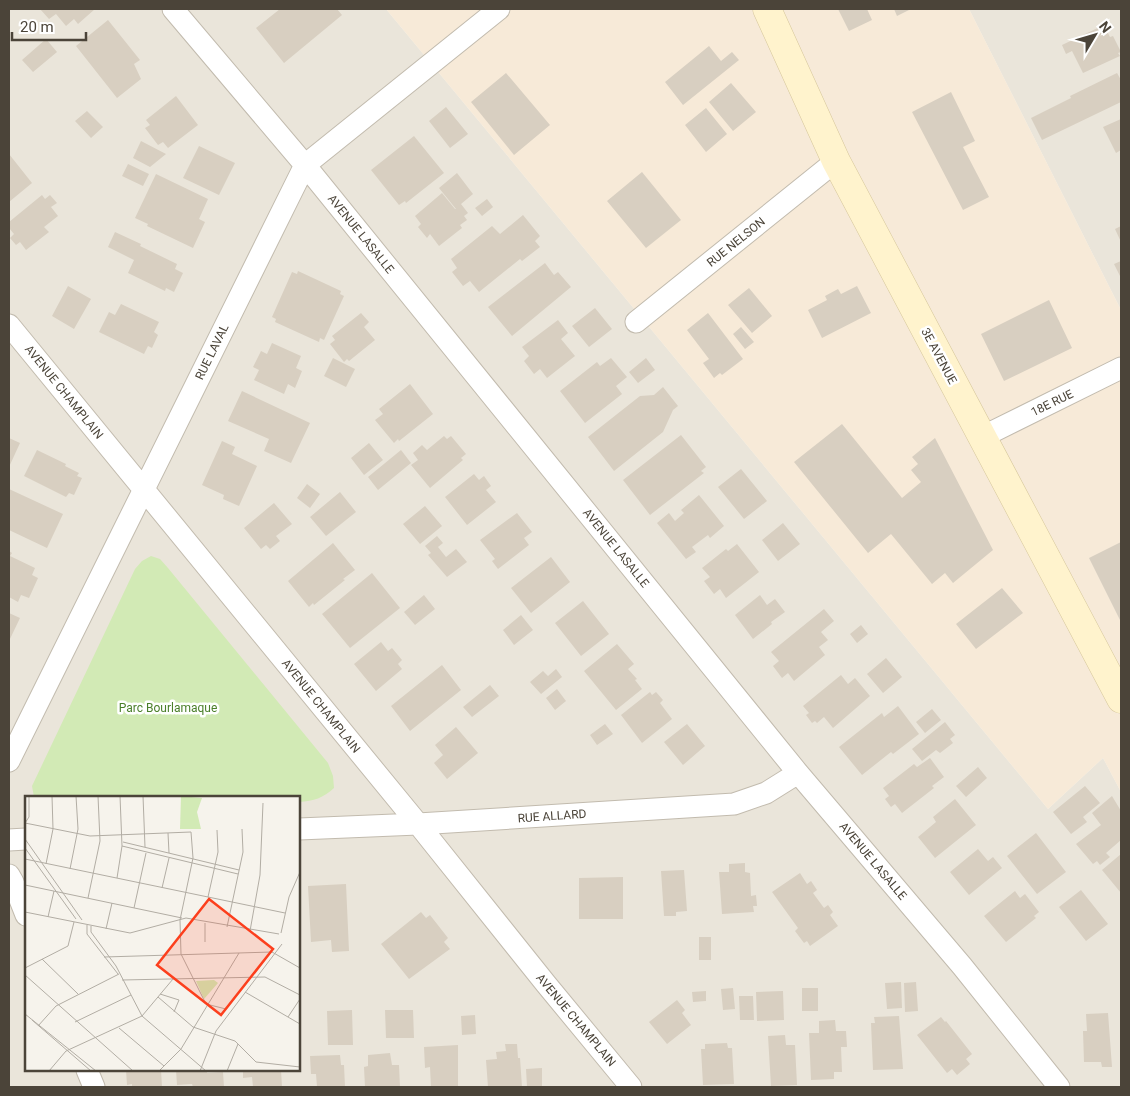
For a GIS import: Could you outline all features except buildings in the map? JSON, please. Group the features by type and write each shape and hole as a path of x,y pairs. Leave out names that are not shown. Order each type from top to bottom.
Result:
{"main road":[{"name":"3E AVENUE","path":"768,9 836,161 1121,699"}],"street":[{"name":"AVENUE LASALLE","path":"173,9 305,165 798,774 962,966 1059,1087"},
{"name":"RUE LAVAL","path":"9,761 305,165 499,9"},
{"name":"RUE NELSON","path":"636,322 836,161"},
{"name":"AVENUE CHAMPLAIN","path":"9,325 631,1087"},
{"name":"18E RUE","path":"982,437 1121,368"},
{"name":"RUE ALLARD","path":"300,829 418,824 734,804 766,792 798,774"},
{"path":"9,840 25,840"},
{"path":"9,875 14,882 25,912"},
{"path":"87,1071 94,1087"}],"shaded area":[{"path":"9,9 386,9 1048,809 1103,758 1121,792 1121,1087 9,1087"},
{"path":"386,9 969,9 1121,310 1121,792 1103,758 1048,809"},
{"path":"969,9 1121,9 1121,310"}],"green space":[{"name":"Parc Bourlamaque","path":"151,556 160,559 168,568 328,763 333,776 334,788 318,798 300,802 300,796 34,796 32,786 135,569 142,561"}]}
